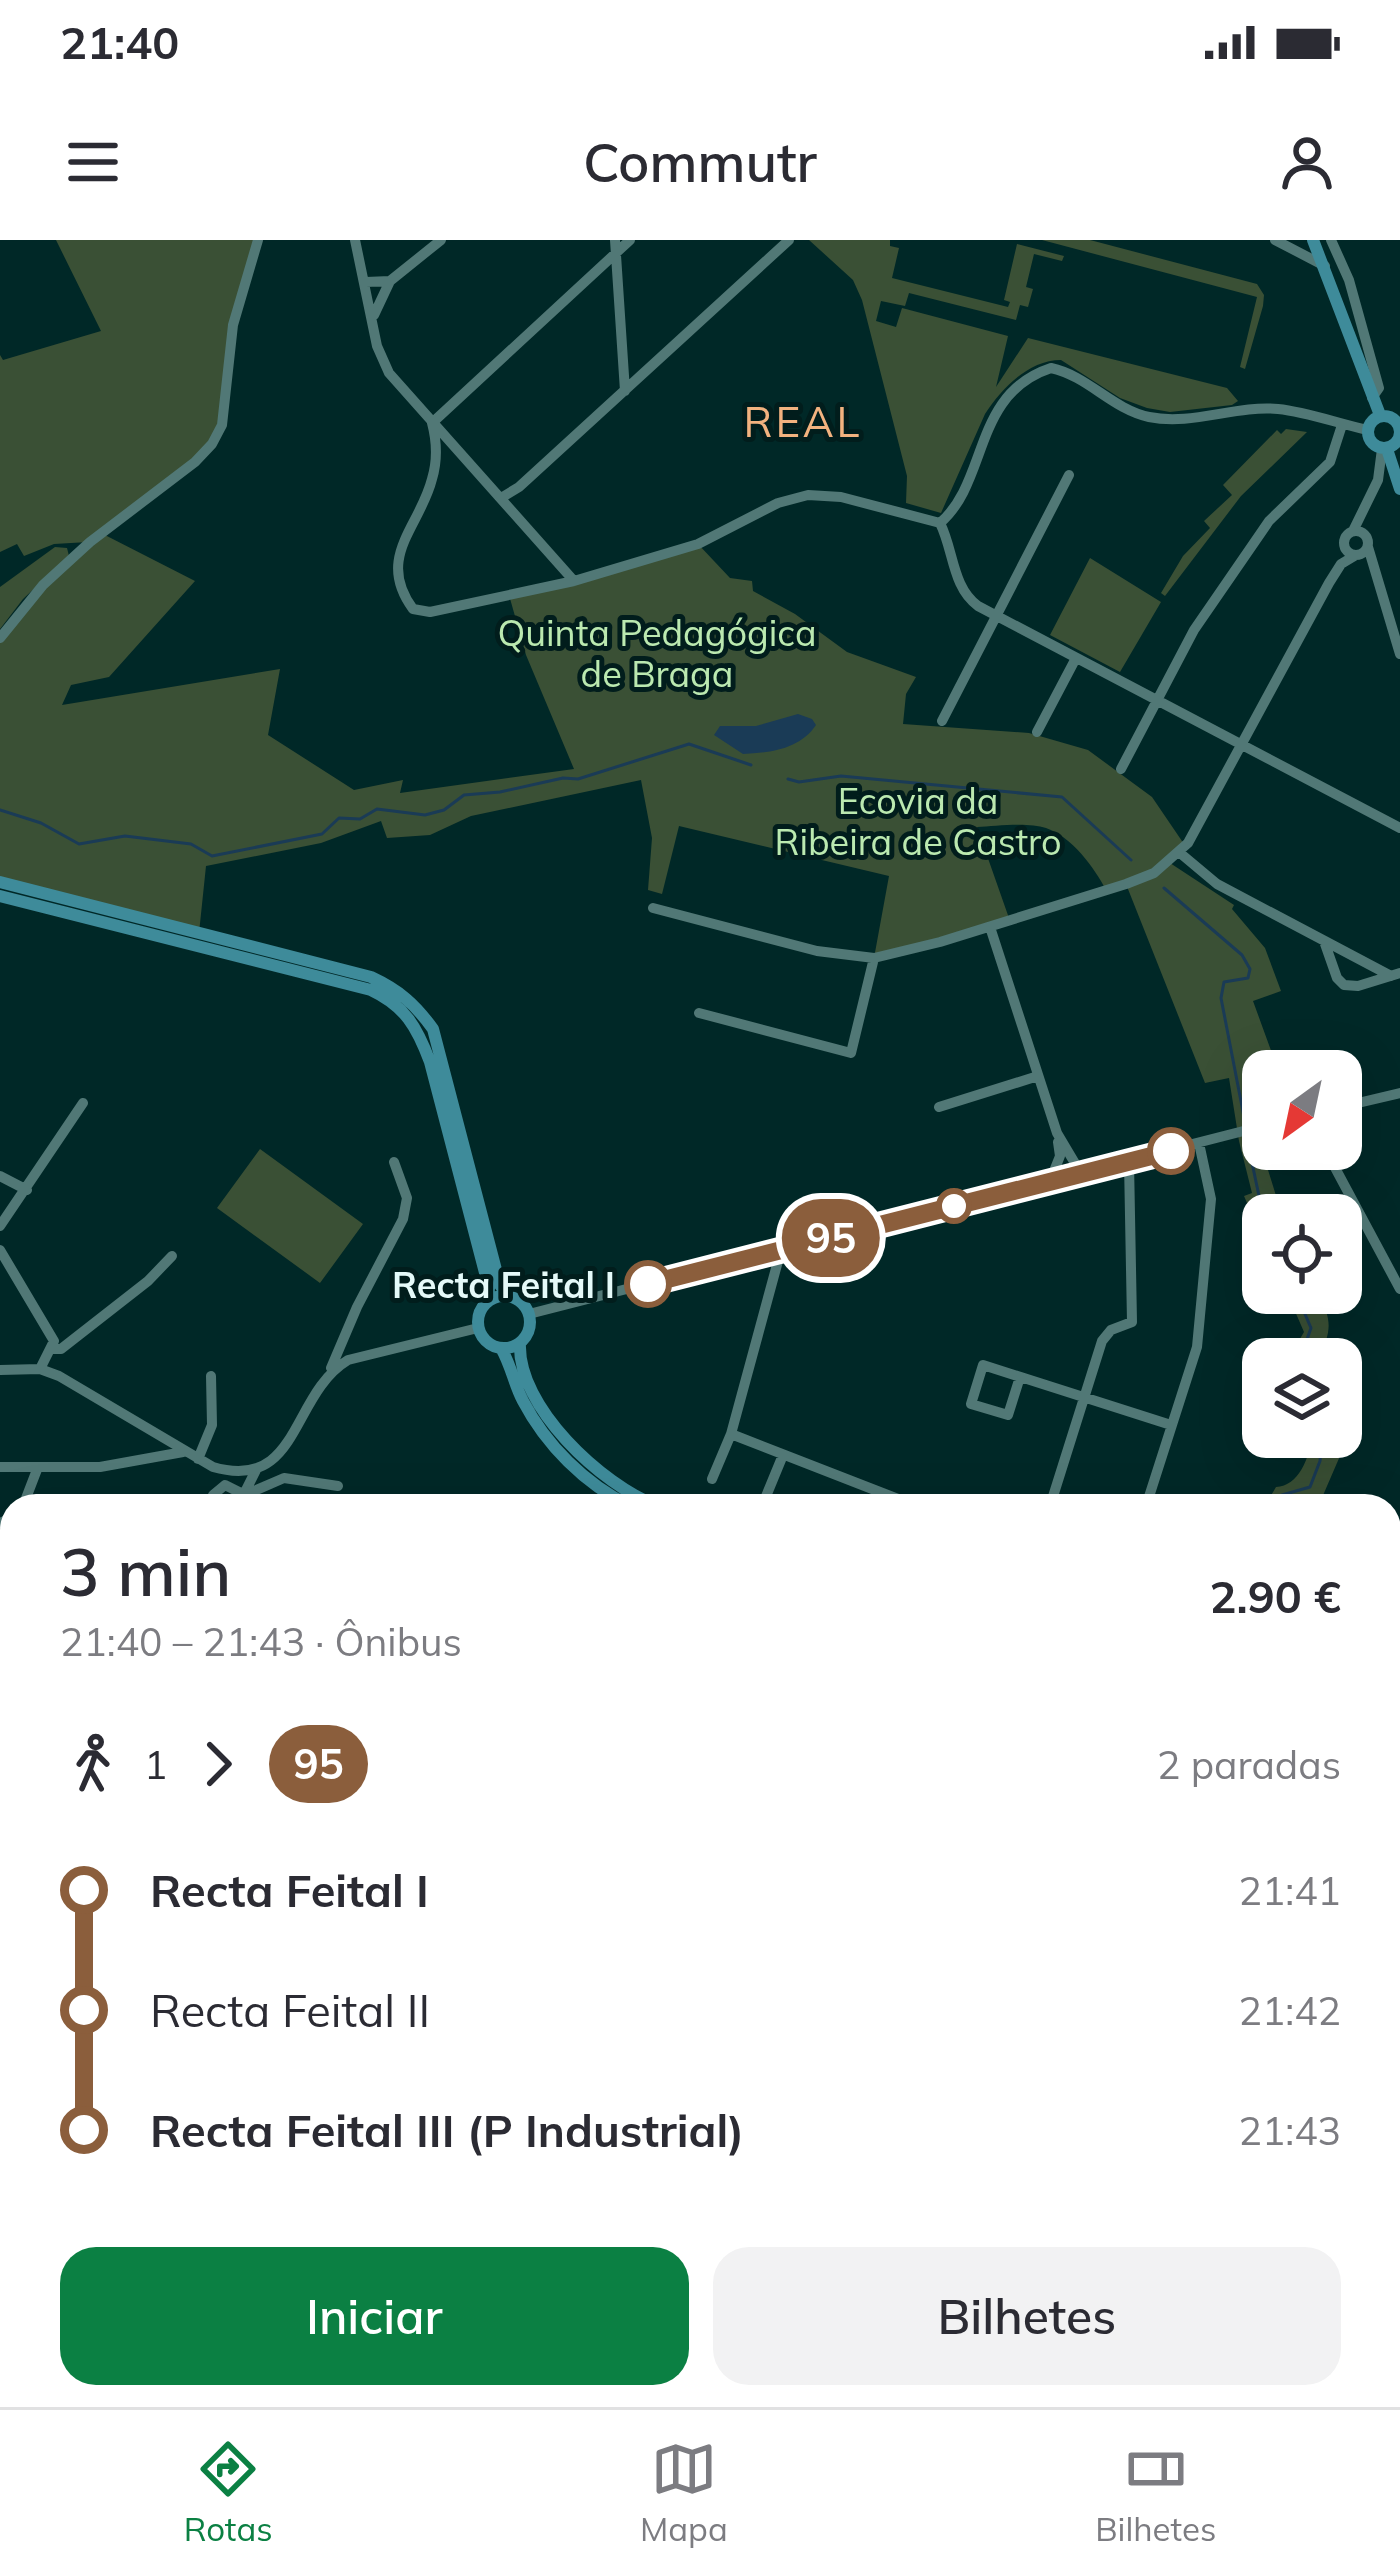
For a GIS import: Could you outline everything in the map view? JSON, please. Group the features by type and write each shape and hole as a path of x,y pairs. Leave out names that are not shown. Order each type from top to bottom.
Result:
{"main road":[{"path":"1313,240 1372,398 1380,415 1397,422 1400,439 1385,449"},
{"path":"1380,415 1371,420 1368,430 1385,449 1400,489"},
{"path":"0,882 371,977 397,989 417,1006 433,1029 500,1285 530,1314 519,1354 541,1405 566,1442 601,1475 635,1494"},
{"path":"0,896 371,990 391,1000 419,1032 430,1062 489,1288 478,1328 487,1342 501,1348 520,1343"},
{"path":"488,1300 507,1295"},
{"path":"501,1348 521,1397 543,1432 574,1469 612,1494"}],"street":[{"path":"0,638 43,585 212,444 222,425 232,325 258,240"},
{"path":"356,240 377,346 389,373 574,581"},
{"path":"373,318 390,281 441,240"},
{"path":"432,423 615,246 630,240"},
{"path":"501,498 789,240"},
{"path":"1275,240 1326,267"},
{"path":"1331,240 1348,280 1379,388 1372,398"},
{"path":"615,246 625,391"},
{"path":"366,282 390,281"},
{"path":"940,523 952,512 991,419 1035,373 1051,368 1145,416 1168,420 1274,409 1368,430"},
{"path":"432,423 437,446 432,482 405,532 398,562 400,591 413,609 430,612 574,581 698,544 778,503 808,495 841,496 940,523 969,599 1400,828"},
{"path":"1121,770 1194,630 1269,521 1330,462 1342,425"},
{"path":"1329,583 1344,542 1378,480 1385,449"},
{"path":"942,721 1069,475"},
{"path":"1353,531 1364,533 1362,552 1400,654"},
{"path":"1344,542 1346,550 1362,552"},
{"path":"653,908 817,950 874,958 990,927 1154,873 1180,853 1341,564 1362,552"},
{"path":"1037,732 1076,658"},
{"path":"1180,853 1217,884 1396,975"},
{"path":"990,927 1057,1132 1067,1153 1086,1174"},
{"path":"1324,941 1337,977 1350,987 1396,975"},
{"path":"699,1013 850,1053 874,958"},
{"path":"1361,961 1364,984"},
{"path":"939,1107 1038,1076"},
{"path":"1362,1102 1400,1093"},
{"path":"0,1226 83,1102"},
{"path":"1050,1181 1060,1156 1057,1132"},
{"path":"530,1314 1242,1132"},
{"path":"1150,1494 1197,1347 1210,1199 1199,1143"},
{"path":"0,1370 40,1369 59,1376 197,1459 231,1472 256,1470 287,1444 330,1371 403,1219 407,1198 394,1162"},
{"path":"1054,1494 1102,1341 1112,1330 1132,1322 1130,1162"},
{"path":"1336,1170 1400,1289"},
{"path":"0,1176 27,1190"},
{"path":"0,1250 54,1341 40,1369"},
{"path":"712,1479 731,1434 781,1250"},
{"path":"52,1349 62,1349 172,1256"},
{"path":"330,1371 348,1360 478,1328"},
{"path":"1020,1377 1008,1415 971,1404 983,1365 1171,1425"},
{"path":"197,1459 212,1425 212,1376"},
{"path":"731,1434 885,1494"},
{"path":"0,1467 100,1467 183,1452"},
{"path":"768,1494 784,1455"},
{"path":"28,1494 38,1467"},
{"path":"245,1494 256,1470"},
{"path":"253,1494 284,1478 338,1486"}],"green space":[{"path":"56,240 258,240 245,276 225,402 212,444 101,533 195,581 109,677 71,685 62,705 280,669 268,735 354,790 403,780 400,793 574,769 526,655 509,595 698,544 730,578 752,581 753,591 847,652 916,677 906,694 903,724 1029,733 1088,750 1152,797 1186,847 1170,863 1234,905 1232,909 1265,948 1281,991 1253,1001 1271,1050 1242,1050 1242,1153 1229,1078 1205,1083 1126,884 1106,890 1081,854 1046,828 977,827 1010,921 874,958 889,876 679,826 662,894 648,890 652,838 641,780 471,816 430,835 387,838 381,821 321,843 206,866 199,933 0,882 0,638 88,542 54,544 24,556 17,544 0,552 0,355 3,360 101,331"},
{"path":"809,240 890,240 890,246 899,248 892,278 1008,307 1010,302 1004,300 1017,244 1064,256 1062,261 1034,254 1026,287 1033,289 1028,307 1020,305 1016,320 909,293 905,306 881,301 876,321 896,327 902,308 1008,336 996,387 1028,338 1227,388 1238,401 1170,412 1147,408 1120,398 1061,360 1049,361 1017,377 992,404 941,513 906,503 907,476 862,300 853,280"},
{"path":"1042,240 1090,240 1257,284 1264,295 1263,306 1245,369 1240,367 1257,297"},
{"path":"1286,429 1307,432 1241,496 1165,596 1161,593 1183,556 1210,528 1204,521 1232,495 1223,485 1277,430 1281,434"},
{"path":"55,547 67,548 69,556 23,599 0,629 0,587"},
{"path":"1090,558 1161,602 1120,672 1050,635"},
{"path":"260,1149 363,1224 320,1283 217,1208"},
{"path":"1246,1170 1268,1170 1275,1194 1252,1193"},
{"path":"1296,1314 1326,1314 1327,1338 1300,1338 1304,1332"},
{"path":"1306,1458 1339,1458 1324,1494 1272,1494 1302,1470"}],"water":[{"path":"798,714 816,725 802,740 774,751 743,754 714,735 720,726 756,726"}],"waterway":[{"path":"0,810 41,823 79,844 125,836 191,844 212,856 322,834 339,818 360,819 377,809 425,815 444,810 464,795 578,779 689,744 751,765"},
{"path":"788,779 799,782 841,776 1062,797 1131,860"},
{"path":"1164,888 1242,955 1250,969 1248,978 1224,982 1221,998 1242,1106"},
{"path":"1254,1170 1259,1194"},
{"path":"1305,1314 1311,1328 1307,1338"},
{"path":"1286,1494 1310,1487 1320,1458"}],"bus line":[{"name":"95","path":"648,1284 1171,1151"}],"place":[{"name":"Recta Feital I","path":"648,1284"}],"district":[{"name":"REAL","path":"803,421"}],"park label":[{"name":"Quinta Pedagógica de Braga","path":"657,652"},
{"name":"Ecovia da Ribeira de Castro","path":"918,820"}]}
